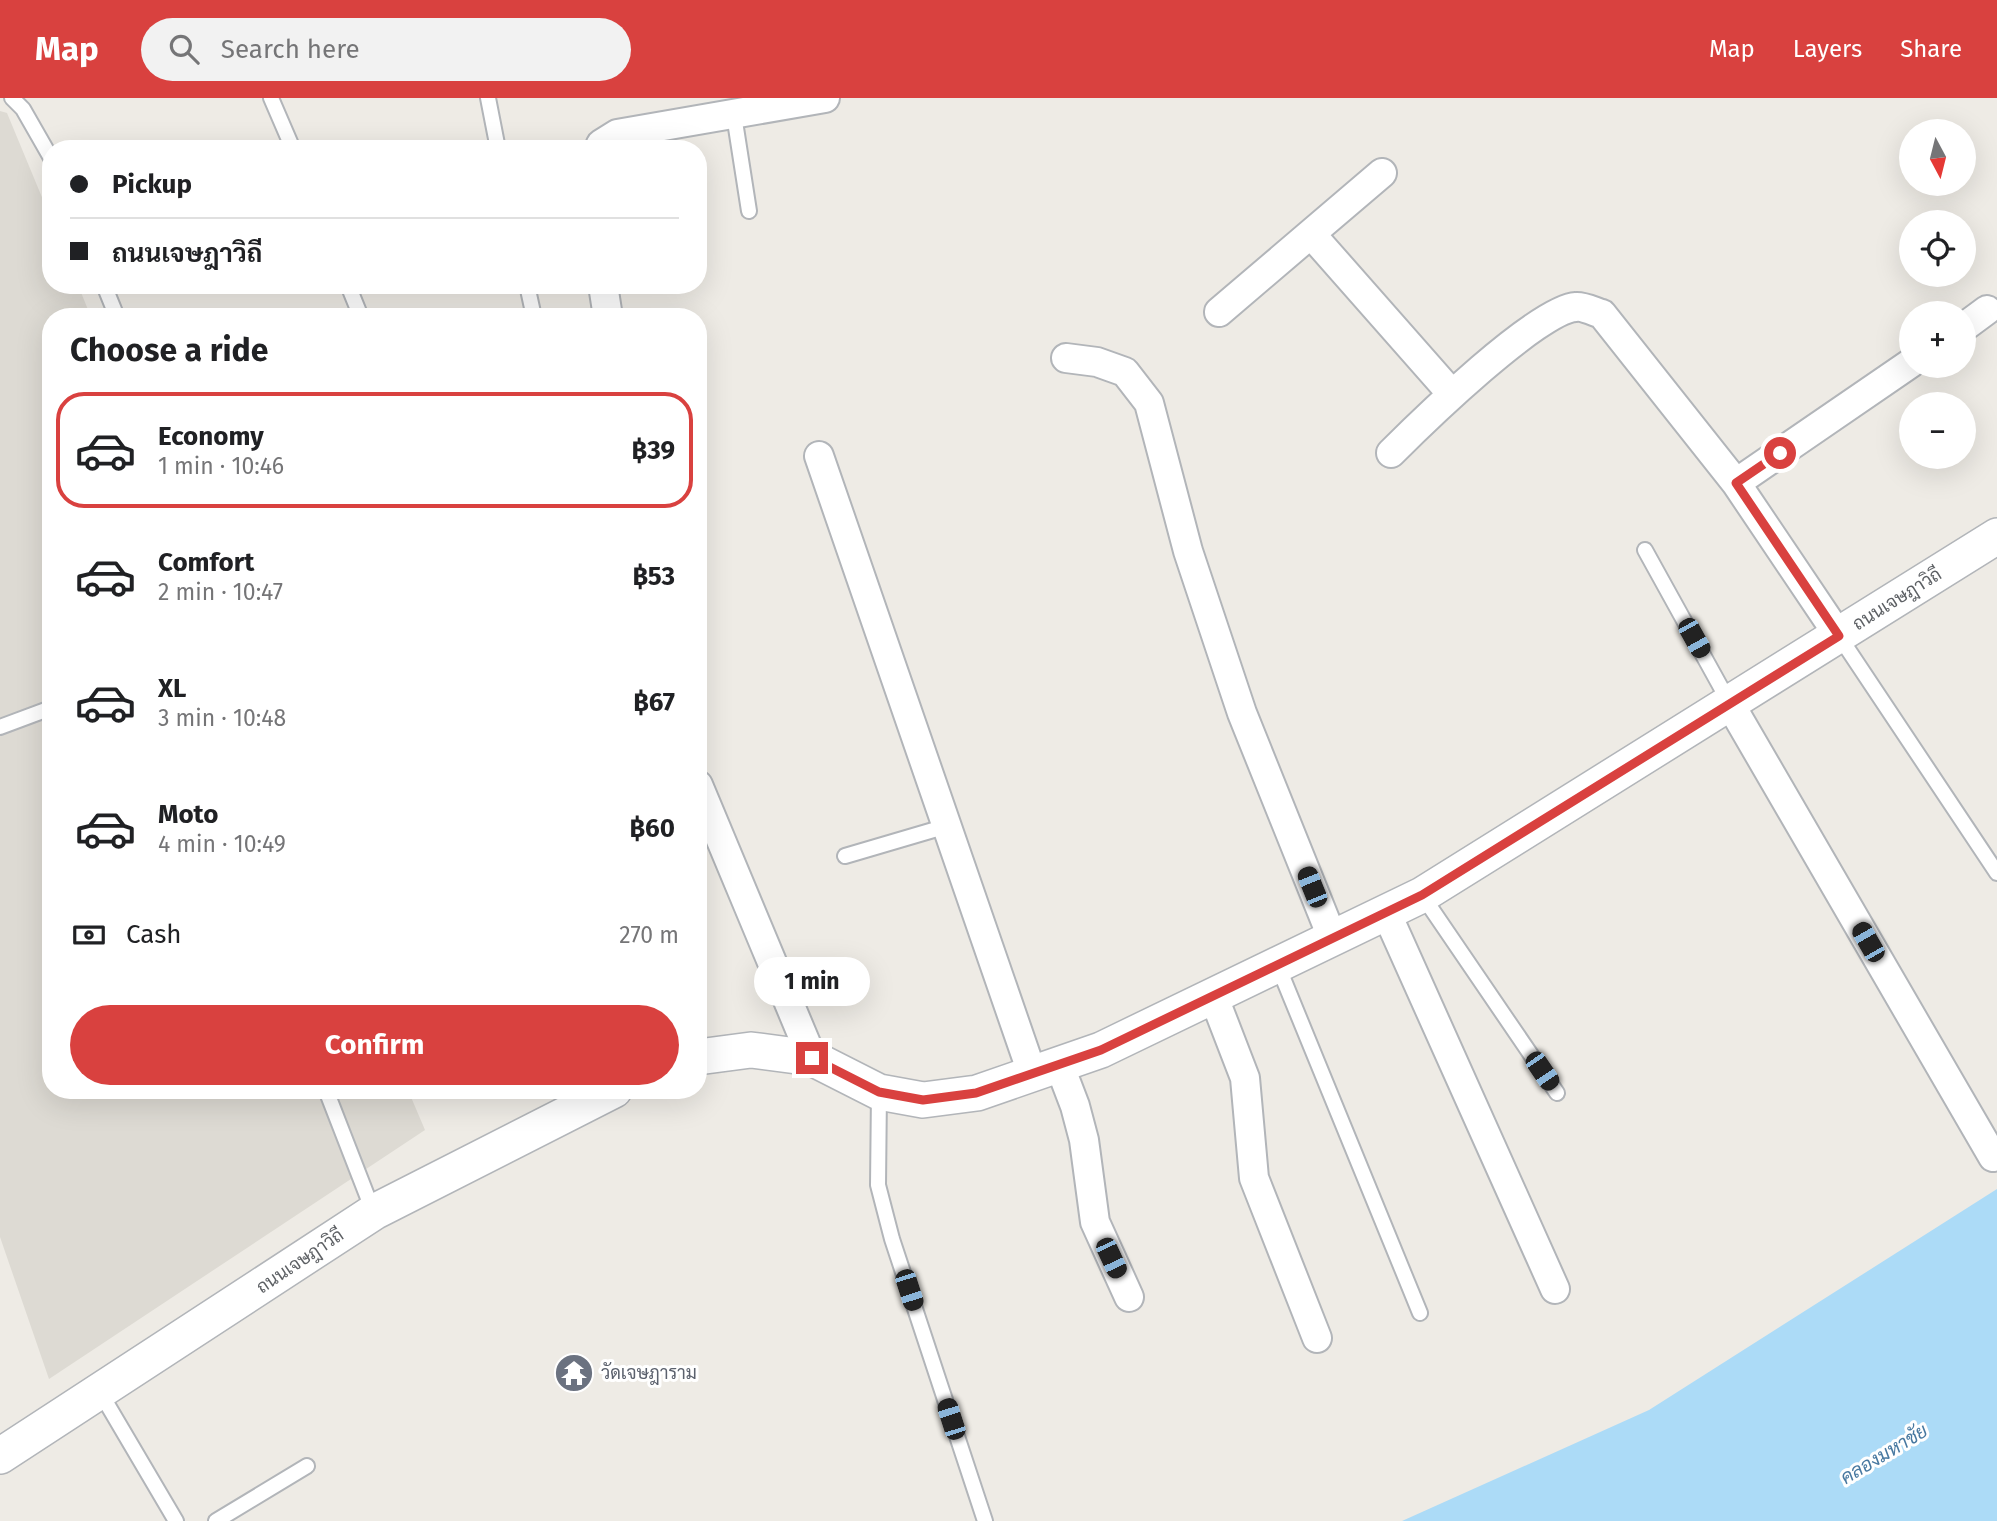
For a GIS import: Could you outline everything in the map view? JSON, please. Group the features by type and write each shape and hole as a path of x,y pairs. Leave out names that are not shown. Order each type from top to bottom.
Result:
{"street":[{"path":"608,140 617,134 733,107 825,98"},
{"path":"1219,312 1382,173"},
{"path":"1311,234 1452,394"},
{"path":"1391,453 1452,394 1546,318 1576,306 1602,314 1736,483 1839,636"},
{"path":"1976,318 1987,310"},
{"path":"1066,358 1097,362 1125,372 1149,403 1188,551 1241,713 1332,937"},
{"path":"1736,483 1899,371"},
{"path":"819,456 947,826 1046,1069 1075,1105 1084,1140 1095,1222 1129,1297"},
{"name":"ถนนเจษฎาวิถี","path":"707,1056 751,1050 812,1058 879,1092 923,1100 976,1093 1101,1050 1422,895 1997,536"},
{"path":"1730,704 1993,1157"},
{"path":"707,807 812,1058"},
{"path":"1386,912 1555,1289"},
{"path":"1213,995 1245,1078 1254,1178 1317,1338"},
{"name":"ถนนเจษฎาวิถี","path":"0,1456 374,1212 596,1099"}],"lane":[{"path":"12,98 23,108 42,142"},
{"path":"271,98 289,140"},
{"path":"488,98 496,140"},
{"path":"733,107 749,211"},
{"path":"1645,551 1730,704"},
{"path":"1839,636 1997,873"},
{"path":"0,727 42,711"},
{"path":"845,856 947,826"},
{"path":"1422,895 1557,1093"},
{"path":"1277,964 1420,1313"},
{"path":"879,1092 878,1185 892,1239 985,1521"},
{"path":"330,1099 374,1212"},
{"path":"100,1392 176,1521"},
{"path":"216,1521 307,1466"}],"shaded area":[{"path":"0,111 7,113 42,197 42,294 82,294 87,308 42,308 42,1099 412,1099 425,1130 49,1379 0,1237"}],"water":[{"name":"คลองมหาชัย","path":"1997,1189 1997,1521 1402,1521 1649,1410"}],"place":[{"name":"วัดเจษฎาราม","path":"574,1373"}],"route":[{"path":"812,1058 879,1092 923,1100 976,1093 1101,1050 1422,895 1839,636 1736,483 1780,453"}]}
